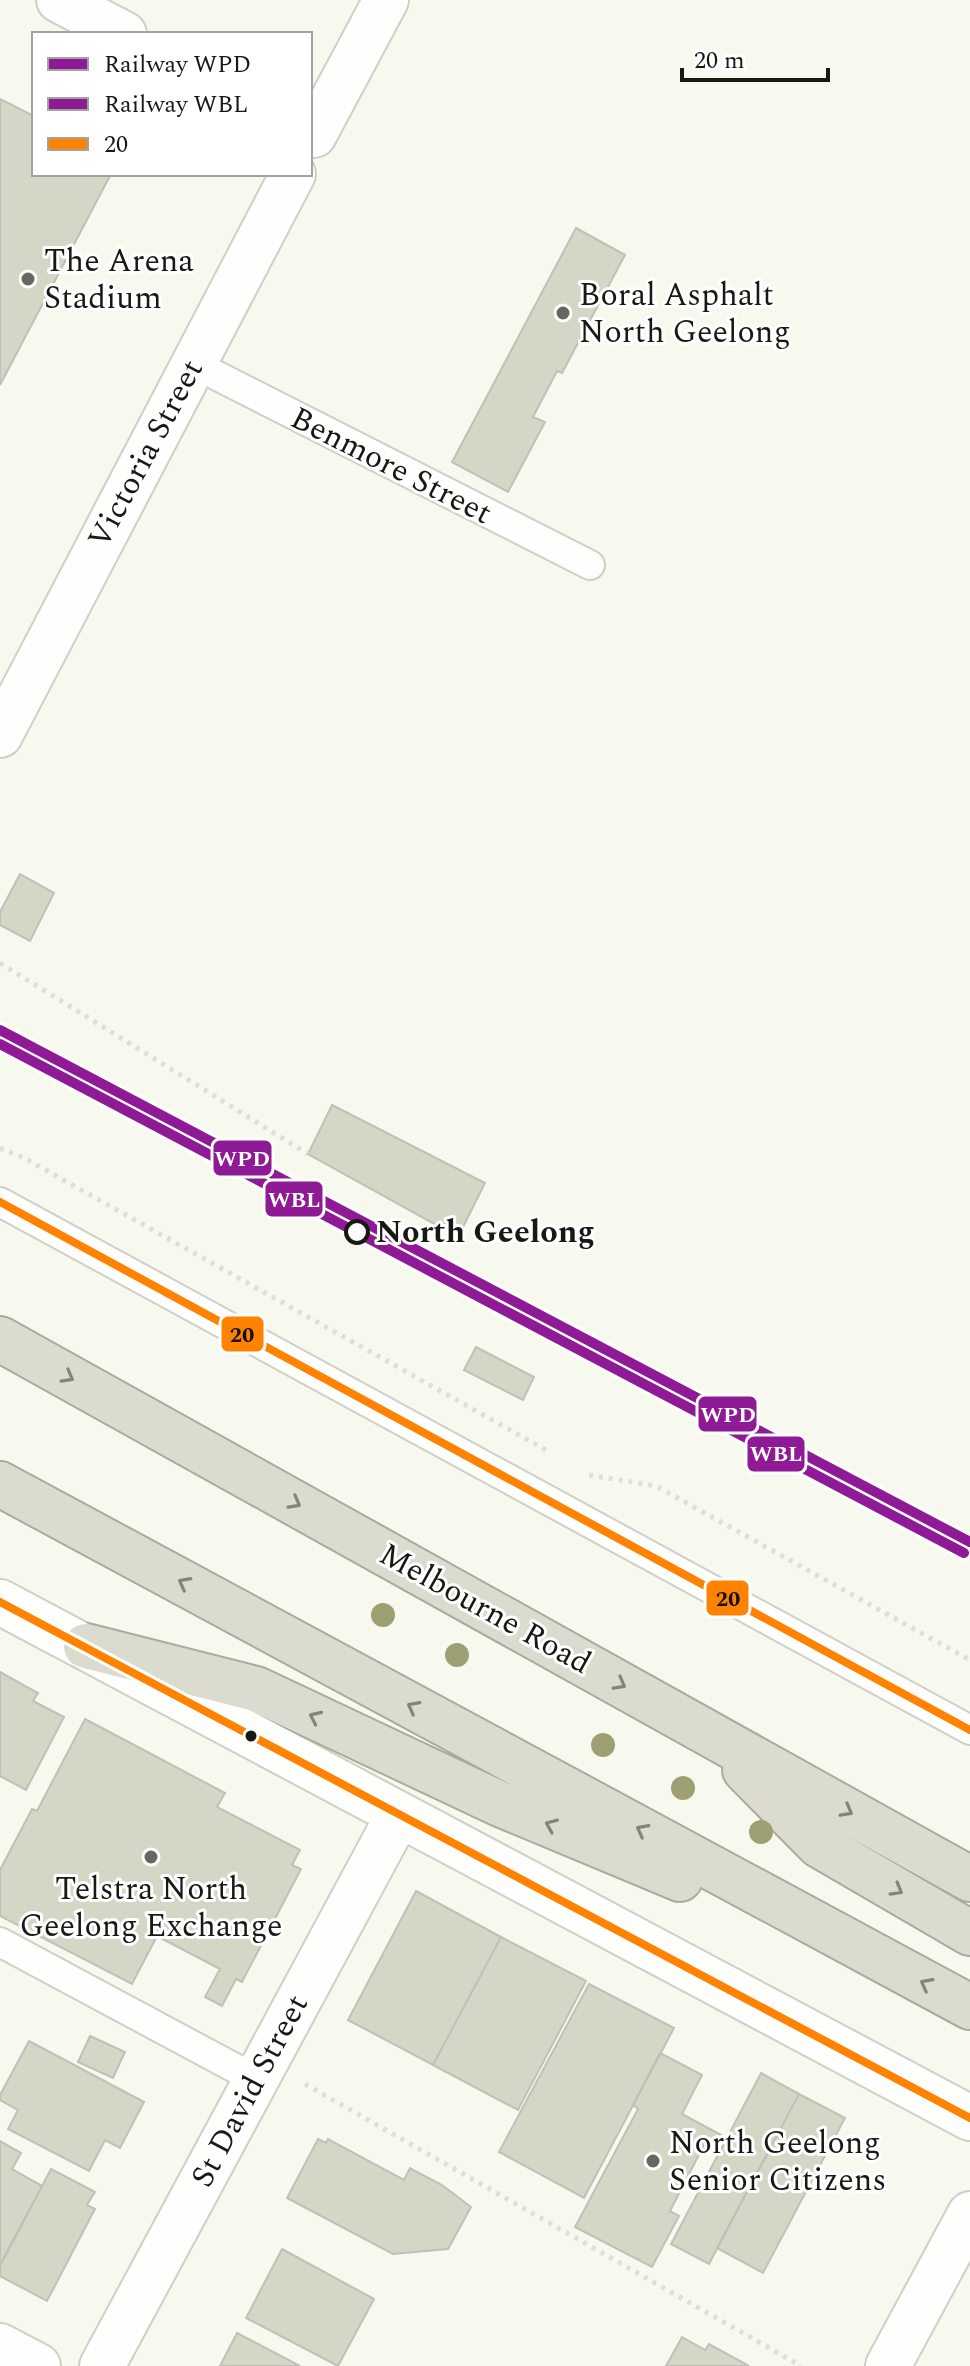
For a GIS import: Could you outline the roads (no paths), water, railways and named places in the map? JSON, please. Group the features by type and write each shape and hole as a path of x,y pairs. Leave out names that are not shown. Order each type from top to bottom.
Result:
{"highway":[{"name":"Melbourne Road","path":"0,1339 970,1879"},
{"path":"0,1484 970,2007"},
{"path":"86,1646 256,1689 500,1804 883,1960"},
{"path":"709,1734 819,1845 970,1933"}],"street":[{"path":"59,0 120,32"},
{"path":"312,135 386,0"},
{"name":"Victoria Street","path":"0,735 292,176"},
{"path":"0,1602 970,2118"},
{"name":"St David Street","path":"102,2366 398,1816"},
{"path":"888,2366 970,2214"},
{"path":"0,2346 38,2366"}],"lane":[{"name":"Benmore Street","path":"194,364 345,444 590,565"},
{"path":"0,1202 970,1730"},
{"path":"0,1942 261,2071"}],"rail line":[{"name":"WPD","path":"0,1030 970,1542"},
{"name":"WBL","path":"0,1044 964,1553"}],"place":[{"name":"The Arena Stadium","path":"28,279"},
{"name":"Boral Asphalt North Geelong","path":"563,313"},
{"name":"North Geelong","path":"357,1232"},
{"name":"Telstra North Geelong Exchange","path":"151,1857"},
{"name":"North Geelong Senior Citizens","path":"653,2161"}]}
